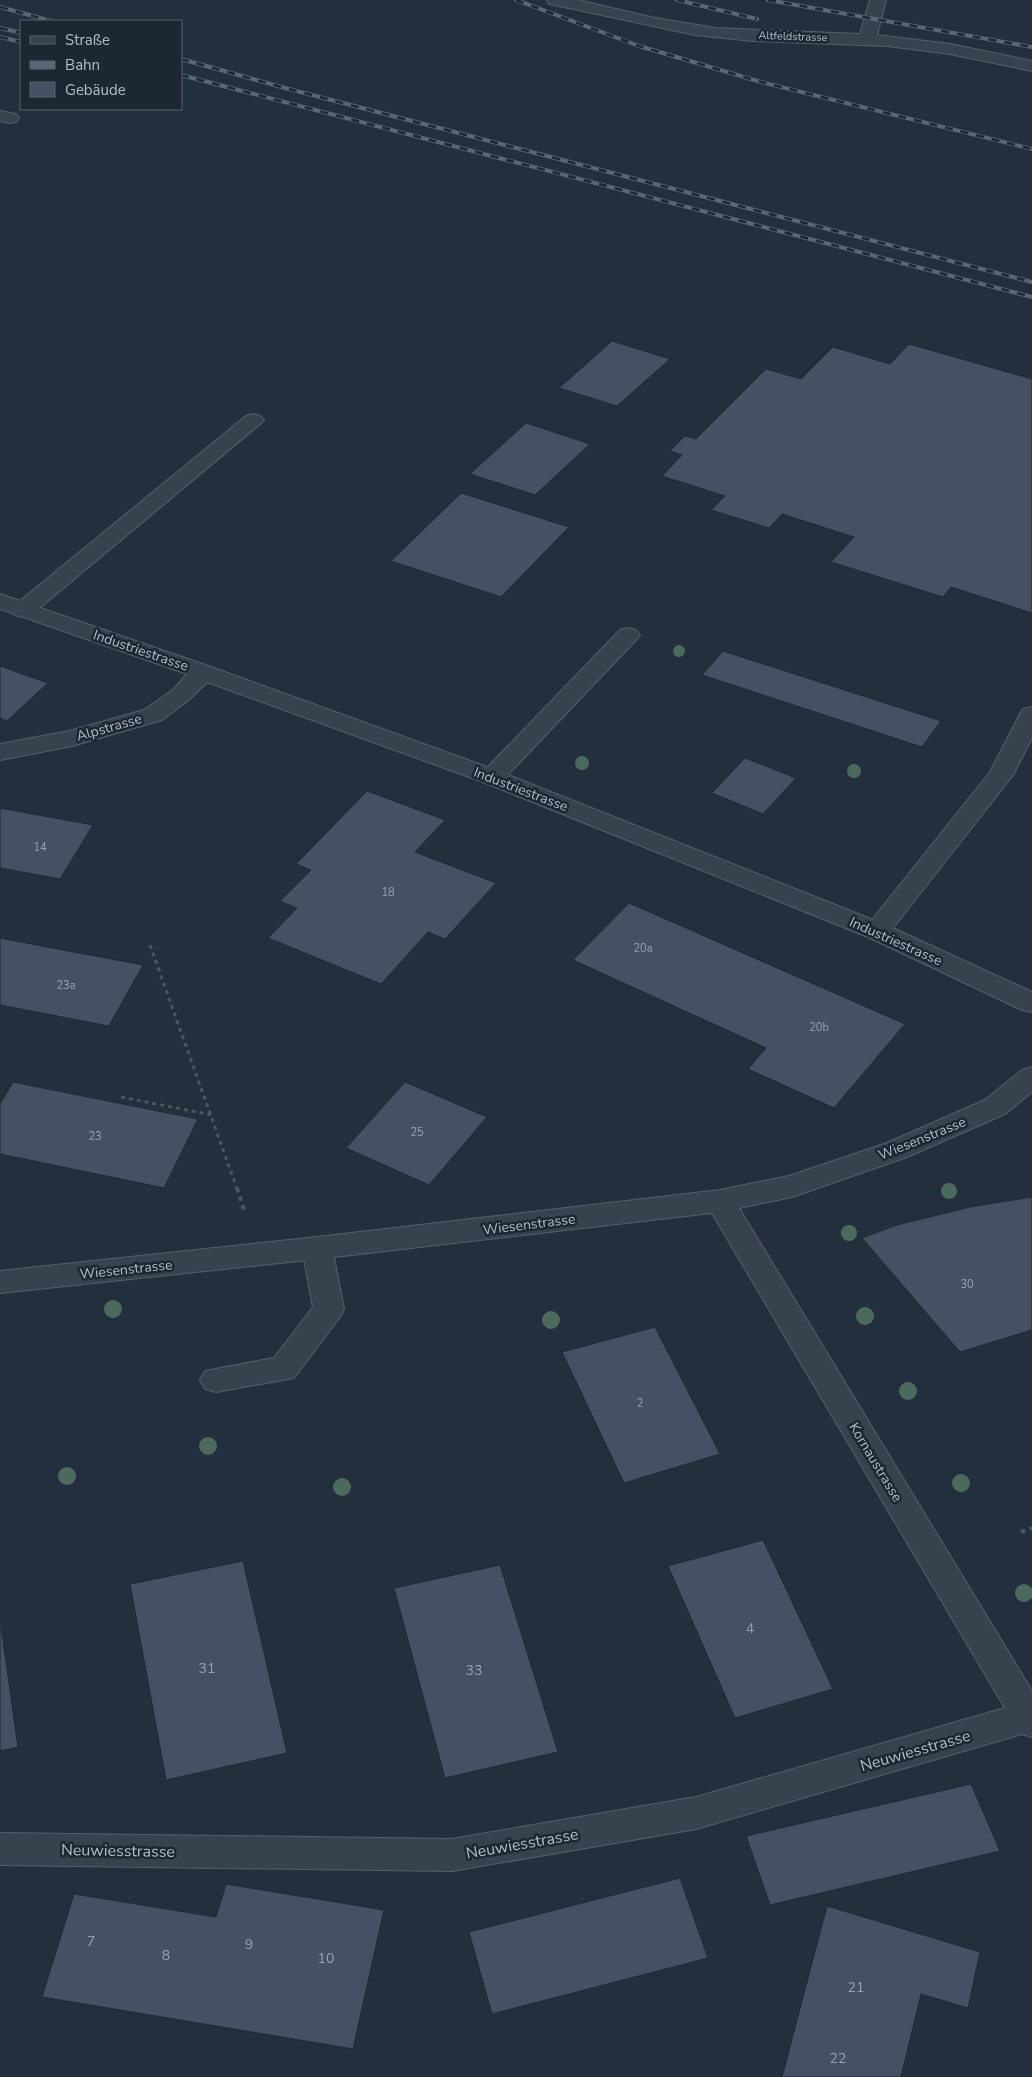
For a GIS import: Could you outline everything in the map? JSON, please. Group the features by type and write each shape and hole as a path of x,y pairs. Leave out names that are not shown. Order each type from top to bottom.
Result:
{"street":[{"name":"Altfeldstrasse","path":"556,0 643,21 716,33 867,39 988,55 1032,66"},
{"path":"867,39 878,0"},
{"path":"24,610 253,420"},
{"name":"Industriestrasse","path":"0,602 203,672 492,777 877,931 1032,1003"},
{"path":"492,777 628,635"},
{"name":"Alpstrasse","path":"0,752 72,738 153,715 182,694 203,672"},
{"path":"877,931 1001,775 1032,714"},
{"name":"Wiesenstrasse","path":"0,1282 317,1248 720,1201 792,1186 897,1150 995,1108 1032,1077"},
{"name":"Kornaustrasse","path":"720,1201 1030,1720"},
{"path":"216,1380 283,1369 329,1309 317,1248"},
{"name":"Neuwiesstrasse","path":"0,1849 452,1855 696,1813 1030,1720"}],"path":[{"path":"150,945 212,1115 245,1214"},
{"path":"120,1097 212,1115"},
{"path":"1021,1532 1032,1528"}],"building":[{"path":"612,341 670,359 617,406 559,388"},
{"path":"909,344 1032,379 1032,613 951,587 943,597 831,562 854,537 782,514 769,528 711,510 725,496 662,476 682,455 670,451 685,436 696,439 766,369 801,379 833,347 890,364"},
{"path":"526,423 590,444 535,495 470,474"},
{"path":"461,493 569,527 501,597 391,561"},
{"path":"723,651 941,721 922,747 702,675"},
{"path":"0,666 48,683 7,721 0,718"},
{"path":"745,758 796,778 763,814 712,793"},
{"path":"367,791 445,820 415,852 496,883 445,939 428,932 381,984 268,938 297,908 280,901 311,870 296,864"},
{"path":"0,808 93,825 60,879 0,868"},
{"path":"629,903 905,1024 834,1108 748,1069 766,1048 573,960"},
{"path":"0,938 143,965 109,1026 0,1005"},
{"path":"13,1082 198,1119 164,1188 0,1154 0,1104"},
{"path":"405,1082 487,1117 429,1185 346,1148"},
{"path":"1032,1197 1032,1330 960,1352 862,1238 897,1225 970,1207"},
{"path":"655,1327 720,1454 624,1483 562,1352"},
{"path":"763,1540 833,1689 735,1718 668,1566"},
{"path":"243,1561 287,1753 166,1780 130,1584"},
{"path":"500,1565 558,1752 445,1778 394,1588"},
{"path":"0,1619 18,1747 0,1751"},
{"path":"971,1784 1000,1851 770,1905 746,1836"},
{"path":"680,1878 708,1958 492,2014 469,1932"},
{"path":"226,1884 384,1910 353,2049 42,1997 74,1894 216,1917"},
{"path":"827,1906 980,1952 968,2008 921,1994 901,2077 782,2077"}],"railway":[{"path":"516,0 639,46 761,82 1032,149"},
{"path":"677,0 757,19"},
{"path":"768,0 1032,47"},
{"path":"0,7 47,20"},
{"path":"0,28 20,33"},
{"path":"0,37 20,42"},
{"path":"182,59 285,88 1032,282"},
{"path":"182,75 1032,297"}]}
